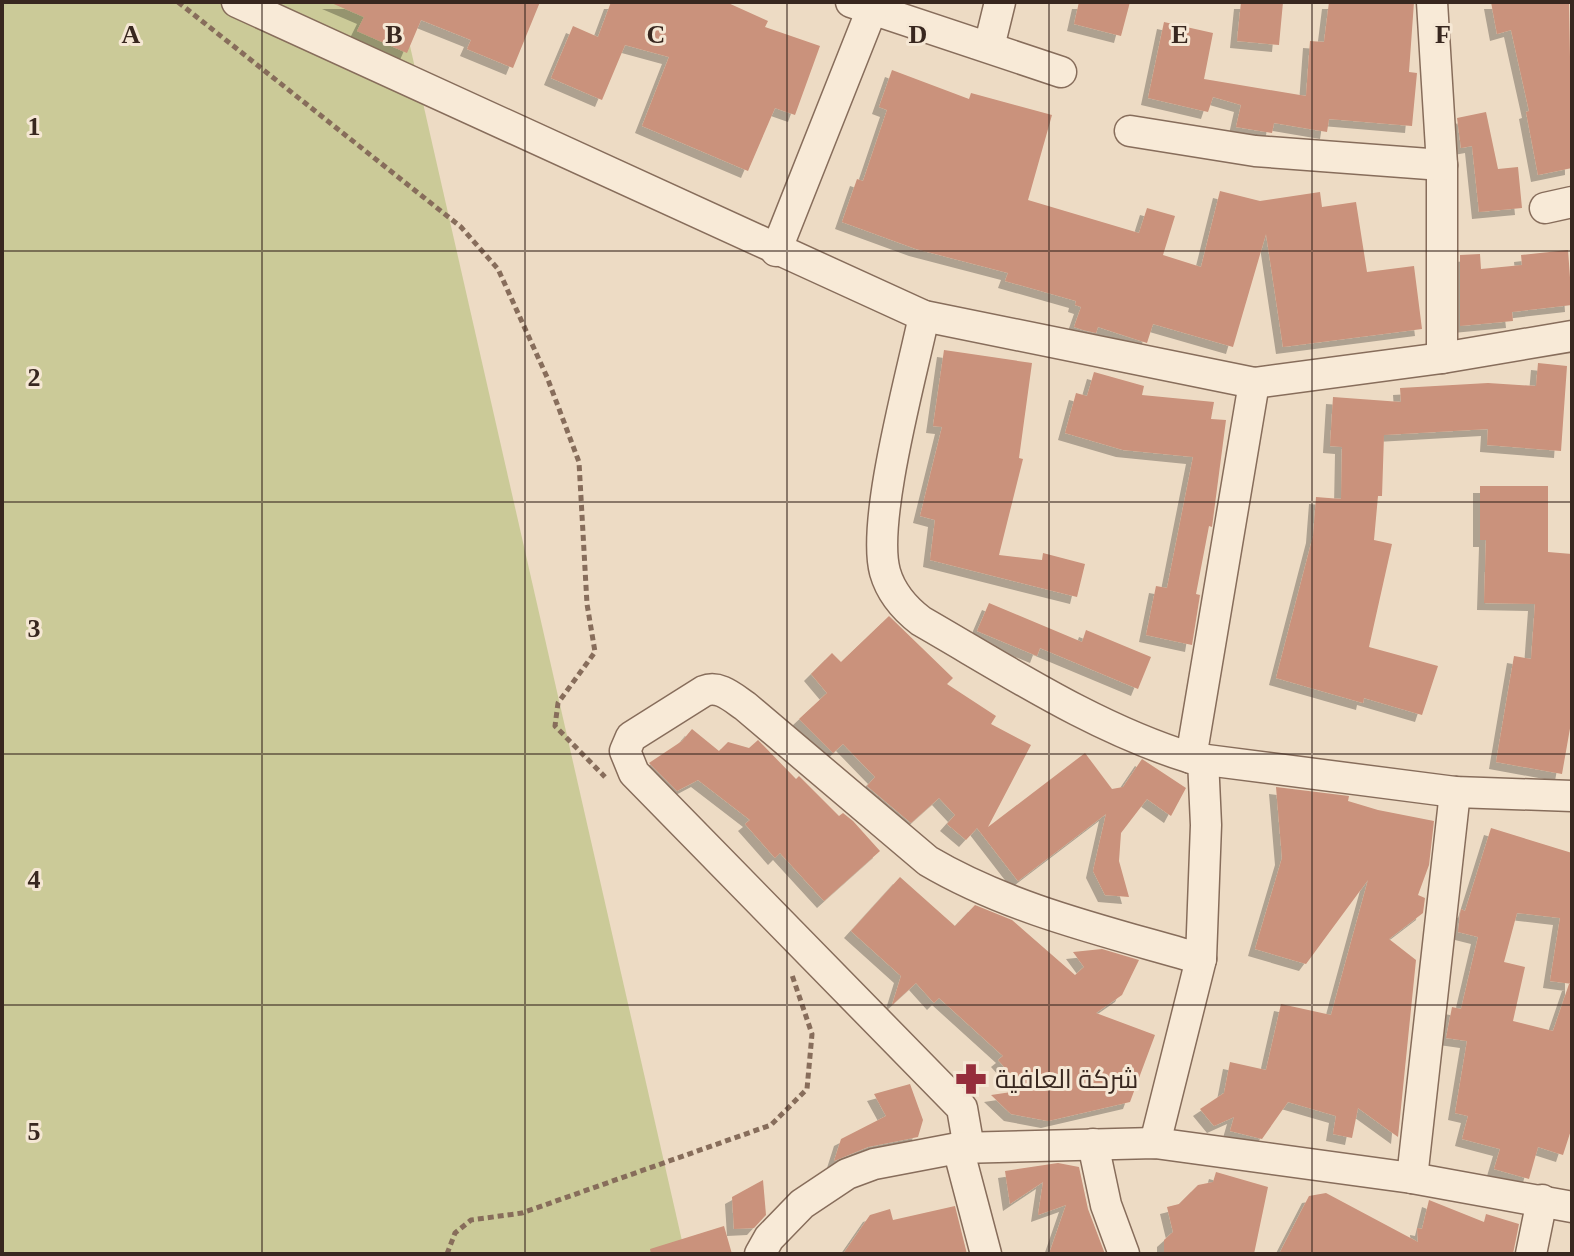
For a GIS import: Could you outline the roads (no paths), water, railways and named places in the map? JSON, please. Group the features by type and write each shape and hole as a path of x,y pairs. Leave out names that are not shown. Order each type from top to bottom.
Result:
{"street":[{"path":"237,2 776,251 924,316 1254,383 1442,358 1572,336"},
{"path":"989,47 1000,2"},
{"path":"1432,2 1442,165 1442,358"},
{"path":"776,251 862,6 1061,72"},
{"path":"1130,131 1255,151 1442,165"},
{"path":"924,316 881,535 885,572 904,608 1097,722 1151,745 1197,758 1455,792 1572,796"},
{"path":"1155,1143 1201,959 1206,825 1197,758 1254,383"},
{"path":"986,1254 964,1148 962,1108 634,773 625,751 631,737 704,691 712,688 722,691 745,706 928,861 1041,911 1201,959"},
{"path":"1412,1178 1455,792"},
{"path":"760,1254 769,1238 802,1204 847,1174 874,1164 964,1148 1155,1143 1412,1178 1572,1207"},
{"path":"1093,1144 1106,1205 1124,1254"},
{"path":"1531,1254 1542,1200"}],"place":[{"name":"شركة العافية","path":"971,1079"}]}
